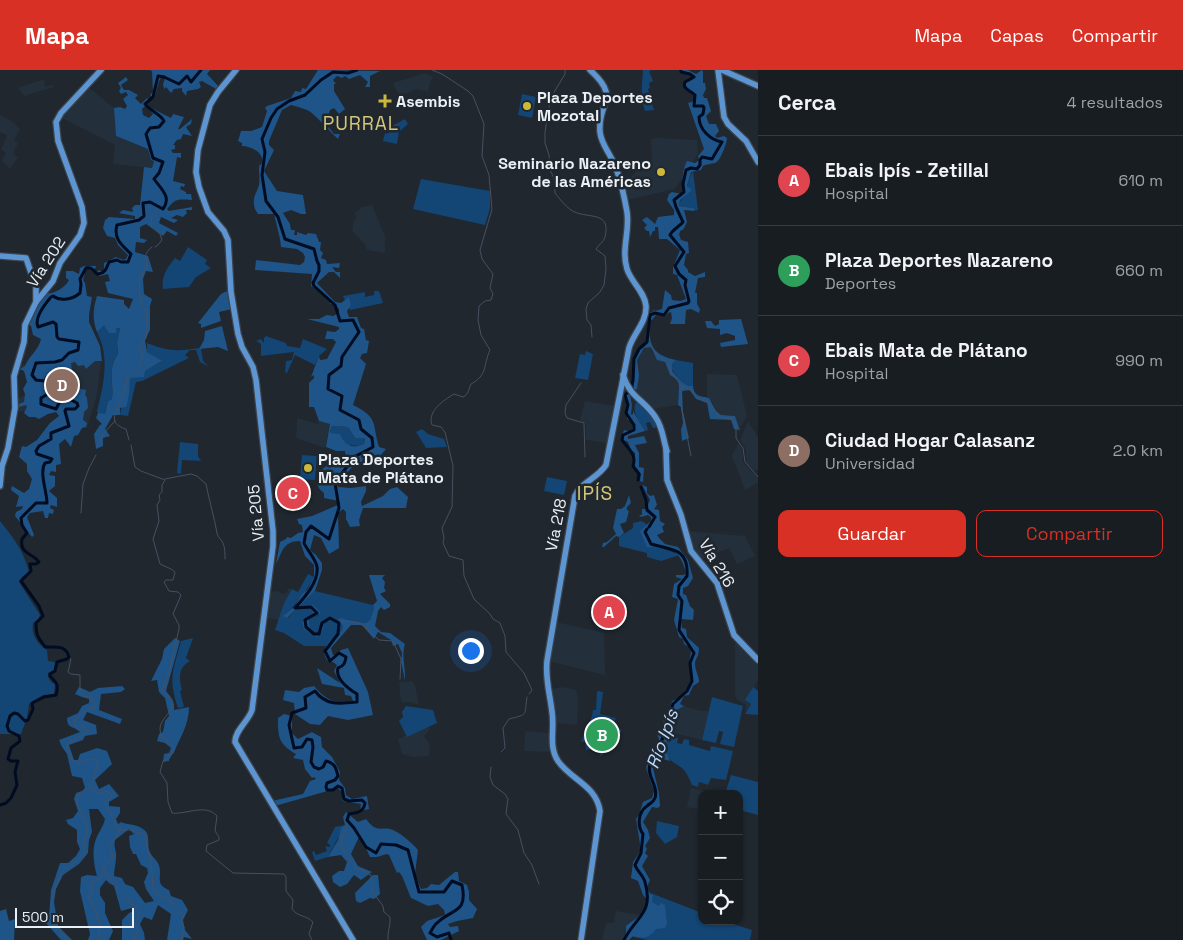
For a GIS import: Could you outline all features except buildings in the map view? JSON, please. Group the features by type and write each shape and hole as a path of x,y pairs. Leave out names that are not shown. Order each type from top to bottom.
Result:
{"main road":[{"name":"Vía 202","path":"0,486 2,466 8,448 15,408 14,376 24,342 25,325 39,295 53,281 60,263 80,235 84,220 82,207 58,140 56,122 61,113 101,70"},
{"name":"Vía 205","path":"236,70 210,105 198,150 196,172 208,212 224,231 228,240 231,292 238,334 242,347 253,367 256,380 273,531 273,546 252,710 235,737 235,742 353,940"},
{"name":"Vía 218","path":"582,940 600,818 600,802 589,788 564,768 554,753 552,712 546,673 573,503 579,489 603,470 606,465 629,348 632,338 645,319 646,305 627,267 625,251 627,213 614,164 601,136 601,123 607,98 606,90 590,70"},
{"path":"758,86 720,71 724,117 728,124 746,141 758,162"},
{"path":"0,256 26,258 39,295"},
{"name":"Vía 216","path":"624,375 634,395 656,417 661,427 668,453 666,473 669,487 682,518 691,551 717,584 734,635 758,660"},
{"path":"620,391 624,387 630,389"}],"shaded area":[{"path":"149,70 210,70 207,74 220,88 218,90 202,81 199,82 201,87 187,91 186,96 182,88 174,89 171,93 166,87 164,89 163,84 166,76 163,75 153,99 150,95 153,92 152,71"},
{"path":"318,70 380,71 370,76 370,87 365,87 368,82 360,75 349,79 345,76 342,78 337,76 333,80 336,84 334,84 334,91 345,109 339,114 334,108 330,110 329,114 334,120 327,125 334,134 340,134 338,139 316,117 303,108 291,105 282,110 269,141 269,145 274,150 264,171 277,191 303,195 306,214 291,210 283,213 290,224 291,230 295,230 294,235 297,235 297,232 306,235 308,233 316,234 319,242 321,242 320,250 323,253 321,258 326,260 327,264 340,263 339,268 332,267 336,272 340,272 340,278 334,272 329,272 317,283 335,302 341,303 349,297 351,305 347,311 349,317 357,317 361,328 364,329 366,340 369,341 367,353 362,354 360,358 366,364 353,405 371,418 379,447 386,449 380,456 370,455 365,462 356,463 347,473 339,478 338,487 366,486 361,502 362,506 383,496 390,489 397,487 408,497 406,508 363,508 359,520 360,526 350,527 346,519 346,512 343,509 338,513 339,548 329,554 321,538 314,535 310,550 322,563 322,570 315,591 300,606 313,605 321,613 309,620 310,628 314,632 318,633 321,625 324,627 320,635 316,637 304,629 302,622 313,614 311,610 306,608 295,610 287,618 283,616 295,606 302,594 308,589 314,576 314,565 305,556 300,541 286,546 276,564 280,542 287,537 291,538 303,532 302,525 299,524 297,519 312,516 340,504 339,501 324,498 324,493 319,488 317,481 319,472 336,458 344,463 343,467 346,462 345,451 336,451 326,447 330,424 319,421 314,407 309,407 309,383 314,378 314,375 311,377 319,356 320,360 327,359 336,342 333,339 325,339 327,331 335,332 339,327 307,319 319,319 327,315 333,316 339,313 339,309 334,304 330,304 331,300 311,286 312,274 255,270 256,260 300,265 304,262 305,257 297,249 281,247 274,214 258,214 256,211 254,199 259,185 259,165 261,165 262,158 256,150 242,146 242,143 238,141 241,131 251,131 262,127 267,106 291,98 295,91 301,92 302,88 306,89","holes":["332,426 348,427 355,438 365,438 364,444 349,445 340,434 331,433 330,431"]},
{"path":"643,70 653,70 649,71 653,81 649,83 650,88 648,89 654,110 645,111 643,106"},
{"path":"680,70 688,70 696,74 702,70 703,83 705,83 706,89 703,95 704,98 707,98 711,111 706,116 709,124 716,124 719,131 715,136 717,138 724,136 727,138 723,152 717,162 703,166 701,170 691,172 687,186 692,190 680,200 679,206 694,208 694,211 684,210 687,222 679,234 681,240 688,242 689,253 686,254 684,265 688,272 695,276 705,272 705,277 698,278 695,293 697,293 699,313 691,309 686,310 685,324 670,324 671,312 665,316 656,315 652,320 648,319 651,312 662,309 665,290 671,295 672,300 680,301 686,299 677,275 673,274 673,267 680,250 667,239 659,239 658,227 655,227 655,231 653,231 650,237 649,231 644,228 647,225 642,220 647,217 655,224 658,217 674,215 674,210 667,200 669,194 672,192 681,194 683,192 684,168 687,161 695,163 699,160 698,156 704,149 688,103 694,101 694,96 684,86 685,82 692,80 694,77 692,74"},
{"path":"425,73 433,77 428,92 418,89 399,96 393,83"},
{"path":"126,77 128,80 121,85 124,90 129,90 138,95 135,98 141,104 147,98 150,101 142,109 143,115 149,118 153,114 149,109 151,108 171,118 173,114 184,117 178,129 192,119 191,124 186,127 192,136 183,134 181,139 177,140 173,145 175,145 175,149 171,150 173,153 181,153 181,158 177,157 173,181 185,184 180,189 186,192 186,194 191,194 192,200 177,200 167,209 169,211 192,207 192,210 186,210 187,213 183,217 177,215 171,218 178,220 174,223 161,217 159,223 178,233 176,236 167,231 163,236 146,224 140,227 140,238 147,240 144,243 136,242 135,252 148,256 153,272 146,271 143,279 144,294 152,299 150,306 150,330 145,340 147,352 162,361 145,371 144,377 130,378 129,397 126,407 120,408 120,415 113,415 105,429 110,436 103,438 103,446 96,449 94,434 102,424 96,418 98,413 105,414 108,401 112,399 112,371 118,354 117,342 120,328 116,328 116,333 109,333 104,325 97,332 94,310 97,296 124,300 124,304 129,309 133,299 108,293 105,282 110,281 108,274 100,276 96,273 99,270 102,272 104,270 104,263 116,257 123,260 126,259 128,255 118,245 115,238 107,236 103,228 105,220 109,217 135,219 135,216 119,213 123,210 133,212 132,208 135,205 140,205 144,167 152,168 154,161 151,160 148,149 116,136 114,108 120,107 125,109 127,106 123,99 128,95 126,92 121,94 119,91 121,88 118,83"},
{"path":"44,79 45,87 53,85 54,87 24,96 18,88"},
{"path":"88,87 114,108 116,136 148,149 151,160 154,160 152,168 113,164 115,145 60,117"},
{"name":"Plaza Deportes Mozotal","path":"522,94 536,97 532,118 518,115"},
{"path":"0,115 10,120 20,129 14,140 18,143 13,154 18,157 10,169 2,161 6,153 1,150 7,135 0,132"},
{"path":"405,119 408,124 399,132 397,144 383,141 385,133 387,134 393,130 392,126"},
{"name":"Seminario Nazareno de las Américas","path":"651,139 697,140 698,154 675,189 627,200 622,183 630,178 645,162 652,159"},
{"path":"693,171 698,210 694,211 694,208 679,206"},
{"path":"421,179 490,191 490,208 485,225 413,209"},
{"path":"372,205 385,236 385,253 367,250 365,244 352,231 357,216 354,214 362,207"},
{"path":"188,247 207,260 205,264 211,268 196,277 189,287 163,289 163,280 167,269 175,258 180,261"},
{"path":"96,266 95,269 86,269 83,280 87,296 92,297 89,322 100,346 102,361 95,361 86,369 84,365 78,366 75,362 71,363 72,370 64,371 59,369 57,372 61,375 50,379 50,383 55,389 60,386 59,380 65,376 66,385 86,390 85,395 88,408 84,412 83,420 87,423 86,427 82,428 78,435 74,436 71,447 65,439 59,444 61,464 56,465 56,472 51,471 49,475 55,476 55,486 49,491 57,498 57,507 51,505 50,508 54,510 53,514 49,513 48,518 45,518 43,511 30,513 27,517 34,535 32,537 15,516 16,512 22,509 23,506 16,507 19,496 11,490 12,486 24,493 29,489 32,479 27,471 27,464 19,457 22,446 26,447 37,440 50,423 59,416 56,412 39,419 29,417 24,413 26,405 19,407 19,404 24,402 25,394 23,389 27,382 24,371 20,369 25,366 41,339 33,335 31,326 28,325 45,294 52,293 65,286 69,280 66,278 66,271 73,271 79,274 80,268"},
{"path":"229,290 232,309 219,312 221,321 201,328 201,324 198,323 221,294"},
{"path":"374,291 379,291 383,303 350,310 343,296 365,292 365,297 374,295"},
{"path":"741,319 748,344 721,347 720,343 735,340 735,336 727,333 720,335 720,329 707,328 705,321 711,321 715,326 719,324 719,320"},
{"path":"648,322 650,323 651,343 654,348 662,355 676,360 672,364 672,371 684,383 693,386 696,394 709,398 716,411 721,415 735,416 740,430 734,429 731,420 710,419 707,403 696,399 690,390 682,391 683,412 689,438 682,441 681,430 683,423 681,407 678,405 678,380 670,375 665,362 657,360 651,347 644,348 637,360 639,375 637,389 634,390 634,359 646,341"},
{"path":"104,324 120,328 117,342 118,354 112,370 112,399 108,401 105,414 98,414 97,411 104,381 105,361 97,332"},
{"path":"222,326 228,351 218,347 199,349 204,340 205,331"},
{"path":"266,336 286,343 287,346 300,348 303,339 327,349 319,356 315,365 295,355 287,373 285,372 286,361 292,360 294,352 261,356 261,344 256,341 261,339 264,343"},
{"path":"147,343 174,350 201,348 203,361 209,367 200,362 196,350 190,350 185,355 189,358 142,381 136,382 128,416 120,415 129,388 130,378 161,362 147,352"},
{"path":"650,346 652,352 665,362 670,375 678,380 678,405 653,409 636,394 633,387 637,383 637,355"},
{"path":"586,351 593,354 588,380 575,378 580,354 585,355"},
{"path":"100,352 101,362 97,395 87,428 63,420 55,411 43,413 17,411 17,399 25,395 28,382 25,371 18,369 19,363 27,365"},
{"path":"676,360 693,363 693,386 684,383 672,370 672,364"},
{"path":"707,374 737,375 747,416 740,428 735,416 721,415 707,397"},
{"path":"627,394 630,395 632,405 631,415 633,411 645,431 628,436 628,439 644,436 647,443 635,445 639,453 639,467 644,468 643,482 640,481 641,474 635,469 635,453 622,436 624,430 631,432 634,423 627,419 628,400 625,396"},
{"path":"585,401 615,406 609,443 586,440 586,424 580,420"},
{"path":"637,401 650,414 659,427 653,428 650,422 646,423 648,430 645,431 635,412"},
{"path":"297,418 318,424 319,421 330,424 325,448 296,438"},
{"path":"748,421 758,437 758,469 754,471 747,464 745,447 740,440"},
{"path":"332,426 348,427 355,438 365,438 364,444 361,446 347,445 340,434 331,434"},
{"path":"422,429 428,434 444,439 447,447 426,448 416,432"},
{"path":"180,442 198,444 198,456 201,461 182,460 181,474 177,473"},
{"path":"739,442 743,463 758,478 758,483 745,490 732,456"},
{"name":"Plaza Deportes Mata de Plátano","path":"302,455 317,456 315,480 300,479"},
{"path":"547,477 567,481 564,495 544,491"},
{"path":"642,485 647,487 647,493 650,496 654,495 657,505 654,509 659,510 660,521 665,524 662,527 664,532 657,535 665,544 678,547 688,560 693,578 688,586 683,588 683,594 686,595 690,606 694,610 693,620 681,619 682,628 686,629 687,637 699,648 695,664 699,682 693,686 689,695 684,696 680,704 684,706 677,710 669,732 661,730 665,716 668,717 672,701 679,698 690,685 692,675 689,663 691,652 689,647 684,644 683,639 679,637 674,620 678,599 672,597 674,584 682,579 676,577 676,575 684,575 686,573 684,565 673,551 647,547 640,531 651,521 651,517 648,515 641,517 639,515 642,515 642,509 646,509 650,500"},
{"path":"629,495 631,503 627,507 629,511 626,522 620,524 624,533 619,537 616,536 602,547 603,543 616,534 613,528 617,509 625,506"},
{"path":"0,521 18,545 27,564 29,572 19,582 40,615 38,620 33,623 34,635 40,645 47,650 48,661 55,662 54,670 48,673 48,677 55,684 54,694 43,695 29,704 27,718 21,734 0,734"},
{"path":"641,521 647,524 642,530 661,548 678,554 677,556 661,561 647,557 647,553 619,546 619,537 633,528 633,523"},
{"path":"686,531 745,536 755,556 737,564 729,548 700,560 692,550"},
{"path":"308,574 314,577 301,598 284,616 288,618 295,610 306,608 311,610 313,614 307,617 310,633 318,633 310,628 309,620 319,615 313,605 300,606 315,591 373,605 374,608 370,620 365,623 346,619 342,630 327,646 304,646 284,633 275,630 284,603 292,589 298,592"},
{"path":"369,575 385,575 382,578 385,582 384,588 386,591 380,594 390,604 390,607 384,610 381,607 378,611 375,626 381,632 390,633 405,644 403,653 405,681 401,661 402,653 398,644 393,646 391,640 378,632 374,639 362,625 351,625 331,648 333,655 336,655 341,650 348,648 368,692 373,715 348,720 328,716 320,725 310,724 295,714 294,703 283,700 285,690 299,692 304,688 314,686 331,700 354,703 351,696 345,695 344,688 322,684 317,668 340,683 334,671 337,665 329,662 325,657 325,648 342,630 343,626 338,620 340,618 365,623 370,620 374,608 373,605 377,601"},
{"path":"289,588 292,589 284,603 279,620 265,618 269,592 276,591 285,594"},
{"path":"556,622 604,633 605,675 549,661"},
{"path":"175,638 180,641 166,691 171,697 174,710 189,707 189,713 174,752 169,761 163,762 164,754 169,753 171,748 165,743 157,741 159,734 163,732 165,721 169,716 165,698 159,692 157,680 151,681 162,659 164,649"},
{"path":"193,638 186,658 190,661 183,667 180,673 182,690 180,691 184,707 178,708 172,682 174,667 181,641"},
{"path":"735,642 758,664 758,680 754,687 758,690 758,693 746,712 746,705 737,700 735,695"},
{"path":"412,681 415,685 419,705 410,702 403,703 401,701 399,682"},
{"path":"122,686 125,689 121,692 101,694 99,710 122,719 120,724 87,712 83,720 96,725 97,734 85,736 83,740 69,745 74,760 78,760 80,754 97,748 107,751 112,764 95,780 99,789 109,784 119,796 109,802 109,806 120,807 120,813 116,819 118,824 121,822 138,826 147,833 149,850 160,867 161,885 169,890 171,896 182,900 188,910 183,920 185,930 192,939 184,937 183,940 167,940 171,914 158,905 152,920 144,917 140,924 145,940 122,940 122,920 134,911 132,908 121,911 114,886 106,880 100,888 100,895 105,903 105,913 113,931 109,940 88,940 90,934 80,891 81,877 87,875 97,876 94,846 105,819 98,809 89,809 92,832 88,853 79,864 63,875 56,889 54,902 58,926 72,940 61,940 46,923 49,916 51,890 60,863 68,863 76,856 80,849 77,842 77,830 68,824 66,820 73,818 78,811 74,799 76,793 85,788 82,778 72,776 67,754 59,740 80,732 67,722 67,718 78,713 82,706 89,703 89,699 75,694 79,687 90,692 98,688","holes":["129,829 134,834 129,836 130,847 141,865 147,868 148,873 144,882 154,901 145,903 133,887 125,884 122,878 114,876 115,840"]},
{"path":"563,687 576,690 578,699 577,725 556,723 552,689"},
{"path":"753,687 758,691 758,715 745,714 751,704 745,700"},
{"path":"597,691 603,692 600,714 616,718 614,722 617,724 615,726 622,730 601,756 594,749 586,750 585,742 581,742 593,710 596,710"},
{"path":"712,697 743,706 734,747 720,744 723,732 719,731 716,743 702,740"},
{"path":"406,706 433,710 437,723 407,737 399,721 403,717 402,712"},
{"path":"684,706 701,711 709,711 702,740 669,732 677,710"},
{"path":"284,714 292,716 292,733 298,739 312,732 321,737 322,747 332,757 340,772 339,780 345,788 346,795 352,799 367,796 369,809 360,811 361,804 343,801 344,795 338,788 275,806 272,801 303,794 310,781 316,779 312,778 305,769 303,760 293,758 296,754 286,747 280,739 278,718"},
{"path":"429,726 430,729 424,736 430,745 429,756 412,757 402,754 398,739"},
{"path":"525,731 550,733 549,752 524,751"},
{"path":"657,733 670,736 664,746 670,761 663,759 653,768 660,806 658,808 652,807 643,822 650,838 645,846 647,849 645,853 648,856 642,866 650,880 647,887 650,894 653,895 652,902 659,906 661,903 665,905 667,924 665,928 656,929 646,937 633,936 629,940 623,940 626,926 643,912 646,904 646,898 638,881 631,878 633,862 641,850 636,819 643,802 652,798 654,791 646,768 649,758 653,759 659,753"},
{"path":"670,736 678,738 677,743 682,744 684,739 689,740 689,745 710,751 711,746 733,751 726,780 711,778 708,785 699,782 698,787 692,785 683,769 670,760 667,755 664,746"},
{"path":"731,775 758,782 758,815 743,811 743,790 726,790"},
{"path":"691,788 699,790 698,809 687,807"},
{"path":"346,812 358,822 366,819 374,827 396,832 416,847 418,850 415,874 421,889 427,888 431,884 439,885 455,872 458,872 459,881 467,885 469,900 477,909 473,918 448,924 450,927 458,926 459,931 441,940 427,940 421,927 427,921 445,915 444,910 438,904 428,906 411,898 402,876 399,872 397,873 389,855 370,857 360,835 351,854 358,866 372,872 361,880 354,875 347,884 340,887 333,882 332,876 339,871 344,871 347,862 341,855 328,857 338,840 341,828 345,825 343,817"},
{"path":"657,821 679,826 677,837 665,844 656,833"},
{"path":"345,825 328,857 315,861 312,852 314,851 316,855 327,851 325,846 330,847 327,843 335,827"},
{"path":"373,875 378,875 380,894 374,899 370,898 360,903 356,901 355,893"},
{"path":"648,892 698,911 698,925 736,925 752,930 750,940 647,940 630,936 645,915"},
{"path":"6,909 9,921 15,919 14,940 0,940 0,911"},
{"path":"616,911 641,915 636,918 623,940 602,940 606,923 614,923"}],"waterway":[{"path":"0,805 6,803 11,798 17,785 15,772 18,761 8,759 11,748 20,741 19,736 9,731 7,726 10,716 14,713 18,714 25,721 28,720 33,709 32,703 44,697 56,695 57,684 50,674 55,671 57,662 69,657 66,650 57,647 45,647 39,638 36,631 36,623 43,616 39,606 21,581 31,571 30,564 39,562 23,548 22,539 27,533 22,525 21,518 36,503 47,503 43,467 45,463 50,462 52,459 37,454 36,451 39,446 51,439 51,433 69,426 65,411 66,409 75,409 78,406 77,403 67,398 60,401 56,409 41,404 41,398 60,387 59,379 54,375 47,377 45,381 36,380 32,375 36,363 62,360 69,353 78,350 79,342 59,339 57,337 56,324 53,322 38,327 37,320 51,297 67,299 80,293 80,279 86,268 91,268 97,274 100,274 105,271 109,262 117,260 128,262 131,254 117,238 117,225 139,220 144,216 143,203 150,202 163,209 166,197 154,179 159,173 163,162 153,158 146,134 150,128 159,127 164,121 145,104 153,97 158,76 179,84 187,76 191,82 201,70"},
{"path":"357,70 348,73 333,72 305,95 289,101 277,109 262,139 265,152 262,175 266,201 278,217 285,239 314,249 319,265 319,271 313,283 314,286 335,305 340,321 353,320 359,332 342,357 341,366 329,375 328,389 342,396 340,410 359,420 361,429 372,438 373,447 354,457 335,483 339,508 329,539 311,526 306,532 304,543 315,561 317,573 310,589 295,608 311,607 317,613 305,620 306,627 314,634 319,634 322,623 330,618 339,623 338,634 325,651 330,661 339,653 346,657 344,664 338,668 338,672 343,683 357,694 357,702 329,702 315,691 305,697 306,708 292,713 289,725 294,748 302,747 307,739 312,740 311,762 314,767 319,769 323,767 326,761 335,766 338,776 335,780 327,783 327,790 333,790 338,786 342,788 344,799 349,801 362,800 365,803 362,810 349,814 347,820 366,847 376,853 381,844 396,845 408,850 419,892 444,892 452,881 462,885 463,901 461,906 436,924 430,933 437,937 449,933 451,940"},
{"path":"432,70 442,74 473,96 484,124 482,156 489,175 492,209 480,250 482,259 493,274 490,288 493,294 491,300 485,301 479,306 478,320 481,335 490,350 483,373 471,384 466,395 463,397 454,394 446,399 434,411 431,420 432,425 441,427 445,432 453,466 452,507 442,528 443,543 449,556 463,560 464,576 474,599 493,619 500,623 505,636 506,652 524,673 532,690 529,694"},
{"path":"565,70 565,74 553,94 549,107 545,143 549,155 550,170 554,178 555,193 571,210 596,217 605,222 604,239 596,249 605,256 604,285 600,292 588,303 586,309 587,320 591,325 592,337"},
{"name":"Río Ipís","path":"631,387 634,359 639,349 647,342 650,315 655,313 664,315 669,308 688,303 689,301 685,285 686,280 679,274 675,266 684,252 670,235 683,222 674,200 684,192 683,184 686,170 691,168 697,169 702,157 712,159 722,142 713,139 703,130 699,117 703,114 704,108 703,106 694,106 695,95 684,84 694,77 681,72 681,70"},
{"path":"155,247 162,240 160,234 151,226 152,216 159,207"},
{"path":"147,328 147,312 141,300 139,285 141,276 147,266 146,254 152,247"},
{"path":"129,440 126,429 116,423 115,416 124,393 127,378 138,369 142,361 139,347 146,338 147,331"},
{"path":"647,342 657,355 668,363 671,373 682,386 690,390 696,397 708,402 719,417 733,419 736,425 736,438 743,448 745,462 758,477"},
{"path":"581,383 566,405 565,413 567,418 584,423 585,457"},
{"path":"682,386 681,405 691,456"},
{"name":"Río Ipís","path":"627,393 625,395 628,405 626,413 634,425 634,430 623,435 622,440 633,455 633,466 639,474 638,480"},
{"path":"97,447 104,433 115,421"},
{"path":"131,445 135,467 165,480 162,485 162,492 159,495 160,500 157,505 159,521 153,539 160,564 175,572 173,580 166,580 164,582 169,591 178,592 181,595 173,614 179,629 169,672 162,691 171,699 172,707 160,726 162,736 174,747 173,753 163,761 160,772 167,783 168,802 172,813 207,810 217,816 215,831 219,840 207,845 206,851 233,873 284,874 286,877 286,891 293,900 292,909 313,922 309,934 312,940"},
{"path":"81,513 83,484 96,455"},
{"path":"165,479 191,474 197,476 206,484 217,535 224,546 225,559"},
{"name":"Río Ipís","path":"641,487 646,500 647,510 655,517 649,527"},
{"name":"Río Ipís","path":"624,940 642,914 647,901 645,882 635,865 641,853 643,834 640,827 640,815 653,801 656,794 649,768 652,761 660,753 659,744 662,740 673,704 687,691 692,681 690,663 694,653 679,630 682,601 678,595 679,586 687,576 685,560 677,551 651,544 645,532 647,529"},
{"path":"339,623 341,621 356,622 364,626 379,640 393,641 401,659 400,679"},
{"path":"67,940 54,920 51,907 52,900 64,870 77,861 84,853 87,825 77,804 77,796 90,786 98,762 93,759 85,760 78,764 73,761 67,748 67,744 87,732 86,728 75,725 74,721 86,710 94,708 94,701 91,697 83,696 80,693 80,675 68,672 71,659 69,657"},
{"path":"501,752 505,748 503,728 509,719 523,715 527,697"},
{"path":"491,767 490,777 493,785 505,794 508,799 506,814 518,830 524,853 532,865 539,884"},
{"path":"91,786 96,793 107,791 112,794 111,798 106,801 105,806 118,830 130,830 144,834 151,861 153,888 156,893 171,901 184,916 181,921 184,927 182,940"},
{"path":"348,823 340,845 356,868 371,875 372,891 383,906 384,912 390,917 388,940"},
{"path":"118,830 118,834 109,846 113,856 103,868 112,882 140,913 135,924 138,929 134,940"},
{"path":"98,940 99,923 89,897 92,890 92,882 101,878 103,870"}],"place":[{"name":"Asembis","path":"385,101"},
{"name":"Plaza Deportes Mozotal","path":"527,106"},
{"name":"Seminario Nazareno de las Américas","path":"661,172"},
{"name":"Ciudad Hogar Calasanz","path":"62,385"},
{"name":"Plaza Deportes Mata de Plátano","path":"308,468"},
{"name":"Ebais Mata de Plátano","path":"293,493"},
{"name":"Ebais Ipís - Zetillal","path":"609,612"},
{"name":"Plaza Deportes Nazareno","path":"602,735"}],"district":[{"name":"PURRAL","path":"361,123"},
{"name":"IPÍS","path":"595,493"}]}
